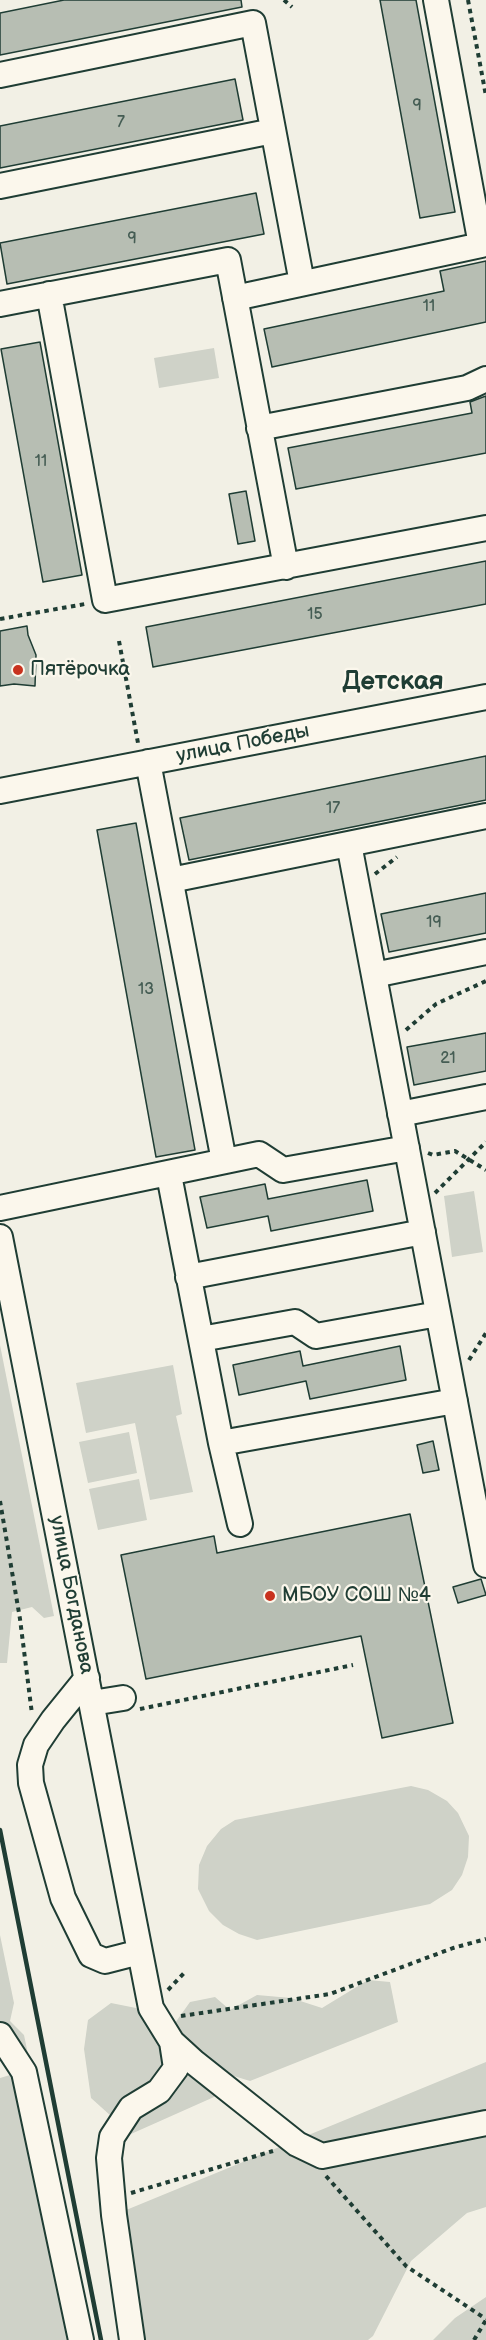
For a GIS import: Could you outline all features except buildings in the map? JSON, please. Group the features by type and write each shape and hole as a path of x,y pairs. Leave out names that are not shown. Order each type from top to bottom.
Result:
{"street":[{"path":"235,298 484,245 436,0"},
{"path":"0,75 253,23 302,283"},
{"path":"0,186 273,131"},
{"path":"0,304 228,260 286,567"},
{"path":"49,294 105,600 486,528"},
{"path":"259,428 467,388 486,379"},
{"name":"улица Победы","path":"0,791 486,697"},
{"path":"145,763 171,880 224,1161"},
{"path":"171,880 486,816"},
{"path":"350,844 455,1401 479,1496 486,1566"},
{"path":"374,975 486,952"},
{"path":"400,1114 486,1097"},
{"path":"0,1208 169,1175 259,1154 283,1170 407,1148"},
{"path":"169,1175 221,1443 240,1524"},
{"path":"188,1277 421,1221"},
{"name":"улица Богданова","path":"0,1238 151,2008 172,2042"},
{"path":"201,1339 295,1322 316,1336 438,1314"},
{"path":"221,1443 455,1401"},
{"path":"87,1678 36,1745 30,1765 31,1783 63,1898 91,1955 105,1961 140,1952"},
{"path":"92,1702 130,1704"},
{"path":"0,2035 24,2072 78,2339"},
{"path":"172,2042 297,2144 322,2156 486,2123"},
{"path":"132,2340 113,2198 110,2158 112,2137 131,2108 159,2091 176,2068 172,2042"}],"path":[{"path":"284,0 292,7"},
{"path":"468,0 486,96"},
{"path":"0,619 105,600"},
{"path":"119,641 145,763"},
{"path":"358,889 389,861 398,856"},
{"path":"389,1052 408,1027 436,1004 486,981"},
{"path":"421,1221 468,1161 486,1142"},
{"path":"407,1148 433,1155 455,1151 486,1170"},
{"path":"0,1501 20,1619 36,1745"},
{"path":"130,1704 352,1665"},
{"path":"181,2014 330,1994 453,1948 486,1939"},
{"path":"113,2198 297,2144"},
{"path":"321,2170 406,2266 486,2319 474,2340"}],"shaded area":[{"path":"214,348 219,378 159,388 154,358"},
{"path":"474,1191 483,1252 452,1257 444,1196"},
{"path":"0,1345 54,1616 44,1618 32,1607 12,1612 7,1663 0,1663"},
{"path":"173,1365 182,1414 176,1416 193,1492 150,1500 135,1423 86,1433 76,1383"},
{"path":"129,1432 137,1473 88,1483 79,1442"},
{"path":"139,1479 147,1520 98,1530 89,1489"},
{"path":"411,1786 428,1790 447,1801 458,1813 469,1836 468,1857 462,1875 452,1890 430,1904 257,1940 223,1925 209,1911 198,1889 199,1865 207,1846 221,1829 235,1820"},
{"path":"0,1935 14,2003 10,2021 24,2035 30,2064 0,2053"},
{"path":"368,1980 390,1982 398,2022 250,2081 224,2073 214,2097 131,2134 91,2098 84,2049 88,2020 111,2003 136,2008 170,2030 190,2002 215,1997 230,2010 257,1995 291,1998 322,2008"},
{"path":"486,2062 486,2207 467,2213 411,2261 373,2336 368,2340 132,2340 114,2215"},
{"path":"17,2073 72,2340 0,2340 0,2078"},
{"path":"486,2297 486,2340 433,2340 455,2318"}],"railway":[{"path":"0,1830 101,2340"}],"place":[{"name":"Пятёрочка","path":"18,670"},
{"name":"МБОУ СОШ №4","path":"270,1596"}],"district":[{"name":"Детская","path":"393,682"}]}
